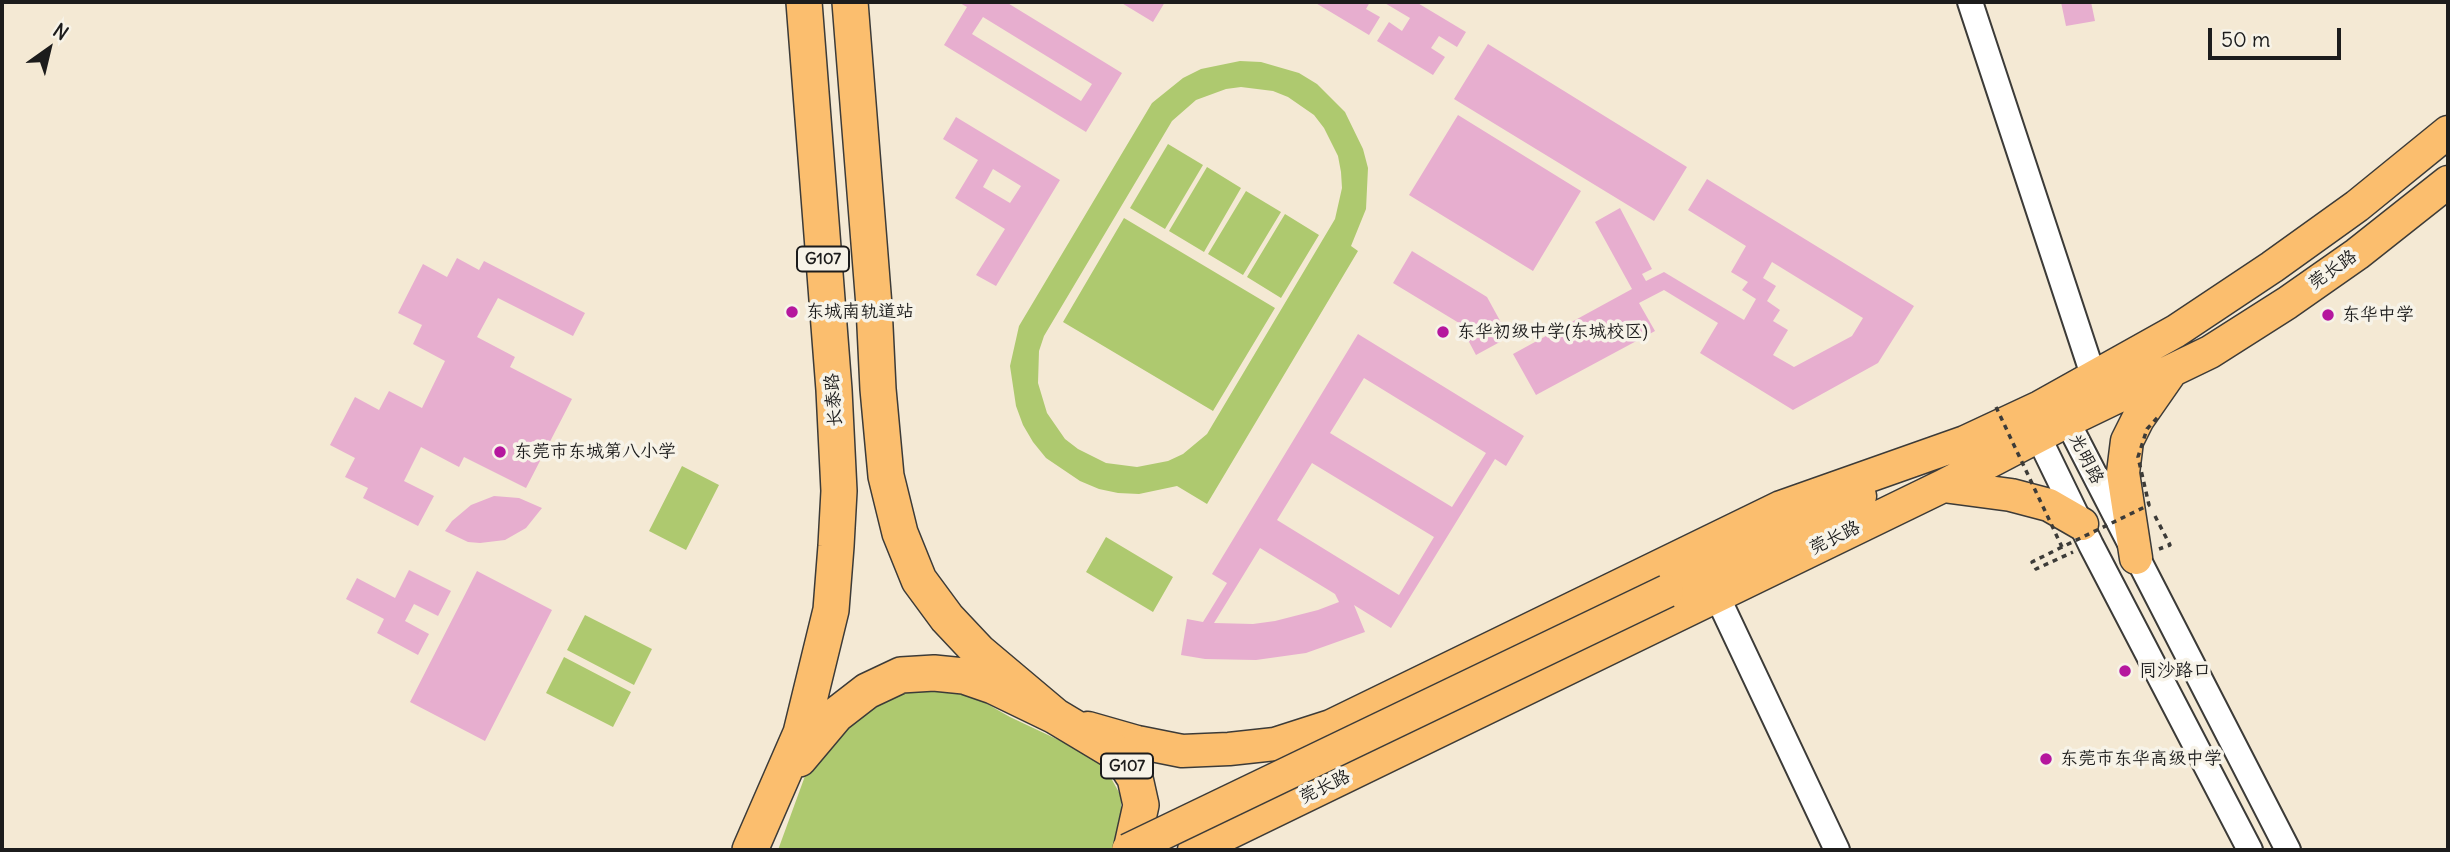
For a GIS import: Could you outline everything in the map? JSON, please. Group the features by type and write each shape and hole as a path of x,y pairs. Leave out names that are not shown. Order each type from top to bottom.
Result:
{"highway":[{"name":"长泰路","path":"776,790 801,733 831,610 839,491 804,2"},
{"name":"G107","path":"850,2 886,476 900,533 919,580 947,618 979,652 1055,716 1120,755 1135,778 1141,805 1129,850"},
{"path":"776,790 810,744 836,715 867,691 901,675 964,676 993,686 1055,716"},
{"name":"G107","path":"756,844 776,790"}],"main road":[{"name":"莞长路","path":"1194,850 1943,486 2048,422 2094,377 2176,331 2272,267 2357,206 2448,132"},
{"name":"莞长路","path":"1055,716 1114,736 1182,751 1229,750 1275,744 1343,721 1781,507 1951,447 2048,422 2171,372 2210,352 2297,296 2405,218 2448,182"},
{"path":"2136,558 2123,473 2127,441 2138,419 2171,372"},
{"name":"莞长路","path":"1129,850 1851,501 1951,447"},
{"path":"1943,486 2011,495 2049,505 2072,536"}],"street":[{"path":"1970,2 2094,377"},
{"name":"光明路","path":"2048,422 2072,536 2250,850"},
{"name":"光明路","path":"2048,422 2136,558 2288,850"},
{"path":"1717,596 1837,850"}],"path":[{"path":"1996,407 2072,536"},
{"path":"2158,416 2147,429 2138,457 2149,505 2170,545"},
{"path":"2064,555 2036,569 2032,562 2072,536 2149,505"}],"green space":[{"path":"1240,61 1261,62 1299,73 1317,84 1345,112 1363,149 1368,168 1366,209 1351,246 1358,251 1207,504 1177,486 1139,494 1099,489 1080,481 1046,458 1023,425 1016,406 1010,366 1019,326 1152,103 1183,78 1201,69","holes":["1241,87 1273,91 1288,97 1314,115 1338,156 1342,188 1335,219 1207,434 1183,454 1168,461 1137,467 1106,463 1065,439 1047,413 1038,383 1039,351 1044,336 1172,121 1196,100 1226,89"]},
{"path":"1168,144 1203,165 1165,229 1130,208"},
{"path":"1207,167 1241,188 1204,252 1169,231"},
{"path":"1246,191 1281,212 1243,275 1208,254"},
{"path":"1285,214 1319,235 1281,298 1247,277"},
{"path":"1124,218 1275,308 1213,411 1063,322"},
{"path":"682,466 719,485 686,550 649,531"},
{"path":"1106,537 1173,577 1153,612 1086,572"},
{"path":"585,615 652,649 634,685 567,650"},
{"path":"564,657 631,692 613,727 546,693"},
{"path":"922,687 959,688 1010,717 1101,760 1121,796 1121,827 1115,850 778,850 805,776 827,735 869,699"}],"building":[{"path":"958,2 1006,2 1122,73 1086,132 944,45 967,7","holes":["983,17 1092,84 1081,101 972,34"]},
{"path":"1120,2 1165,2 1153,22"},
{"path":"1314,2 1370,2 1366,9 1380,17 1369,35"},
{"path":"1383,2 1416,2 1466,32 1457,47 1439,36 1431,48 1445,57 1433,75 1377,41 1389,22 1402,31 1410,18"},
{"path":"2061,2 2091,2 2095,21 2066,26"},
{"path":"1488,44 1687,167 1654,221 1454,99"},
{"path":"1458,115 1581,191 1533,271 1409,195"},
{"path":"956,117 1060,180 996,286 976,275 1005,229 955,198 978,160 943,139","holes":["993,169 1021,186 1010,203 983,187"]},
{"path":"1707,179 1914,306 1878,363 1793,410 1700,353 1718,323 1664,290 1639,303 1655,331 1536,395 1513,354 1632,289 1595,222 1620,208 1652,269 1642,274 1646,281 1664,272 1744,320 1756,299 1742,290 1748,282 1731,272 1746,246 1688,210","holes":["1772,262 1863,318 1852,336 1794,367 1773,355 1788,330 1773,321 1780,310 1767,301 1776,286 1763,278"]},
{"path":"1412,251 1487,297 1509,337 1476,355 1459,323 1393,283"},
{"path":"457,258 479,270 484,261 585,313 573,336 498,298 477,337 515,357 510,367 572,399 526,488 464,457 459,467 421,447 404,481 434,496 418,526 363,498 368,488 345,477 355,458 330,445 355,397 379,410 389,391 422,408 445,361 413,344 422,325 398,313 423,264 447,277"},
{"path":"1358,334 1524,436 1506,466 1495,459 1391,628 1354,605 1365,632 1306,653 1256,660 1205,659 1181,655 1187,619 1203,622 1227,583 1212,574","holes":["1364,378 1486,453 1452,507 1330,433","1312,463 1434,537 1399,595 1277,520","1260,548 1335,594 1339,602 1275,621 1253,624 1214,623"]},
{"path":"494,496 519,498 542,508 526,528 505,540 468,542 445,531 452,521 471,505"},
{"path":"409,570 451,591 438,616 414,604 405,621 429,634 418,655 377,633 384,619 346,599 357,578 395,598"},
{"path":"477,571 552,610 485,741 410,702"}],"place":[{"name":"东城南轨道站","path":"792,312"},
{"name":"东华中学","path":"2328,315"},
{"name":"东华初级中学(东城校区)","path":"1443,332"},
{"name":"东莞市东城第八小学","path":"500,452"},
{"name":"同沙路口","path":"2125,671"},
{"name":"东莞市东华高级中学","path":"2046,759"}]}
